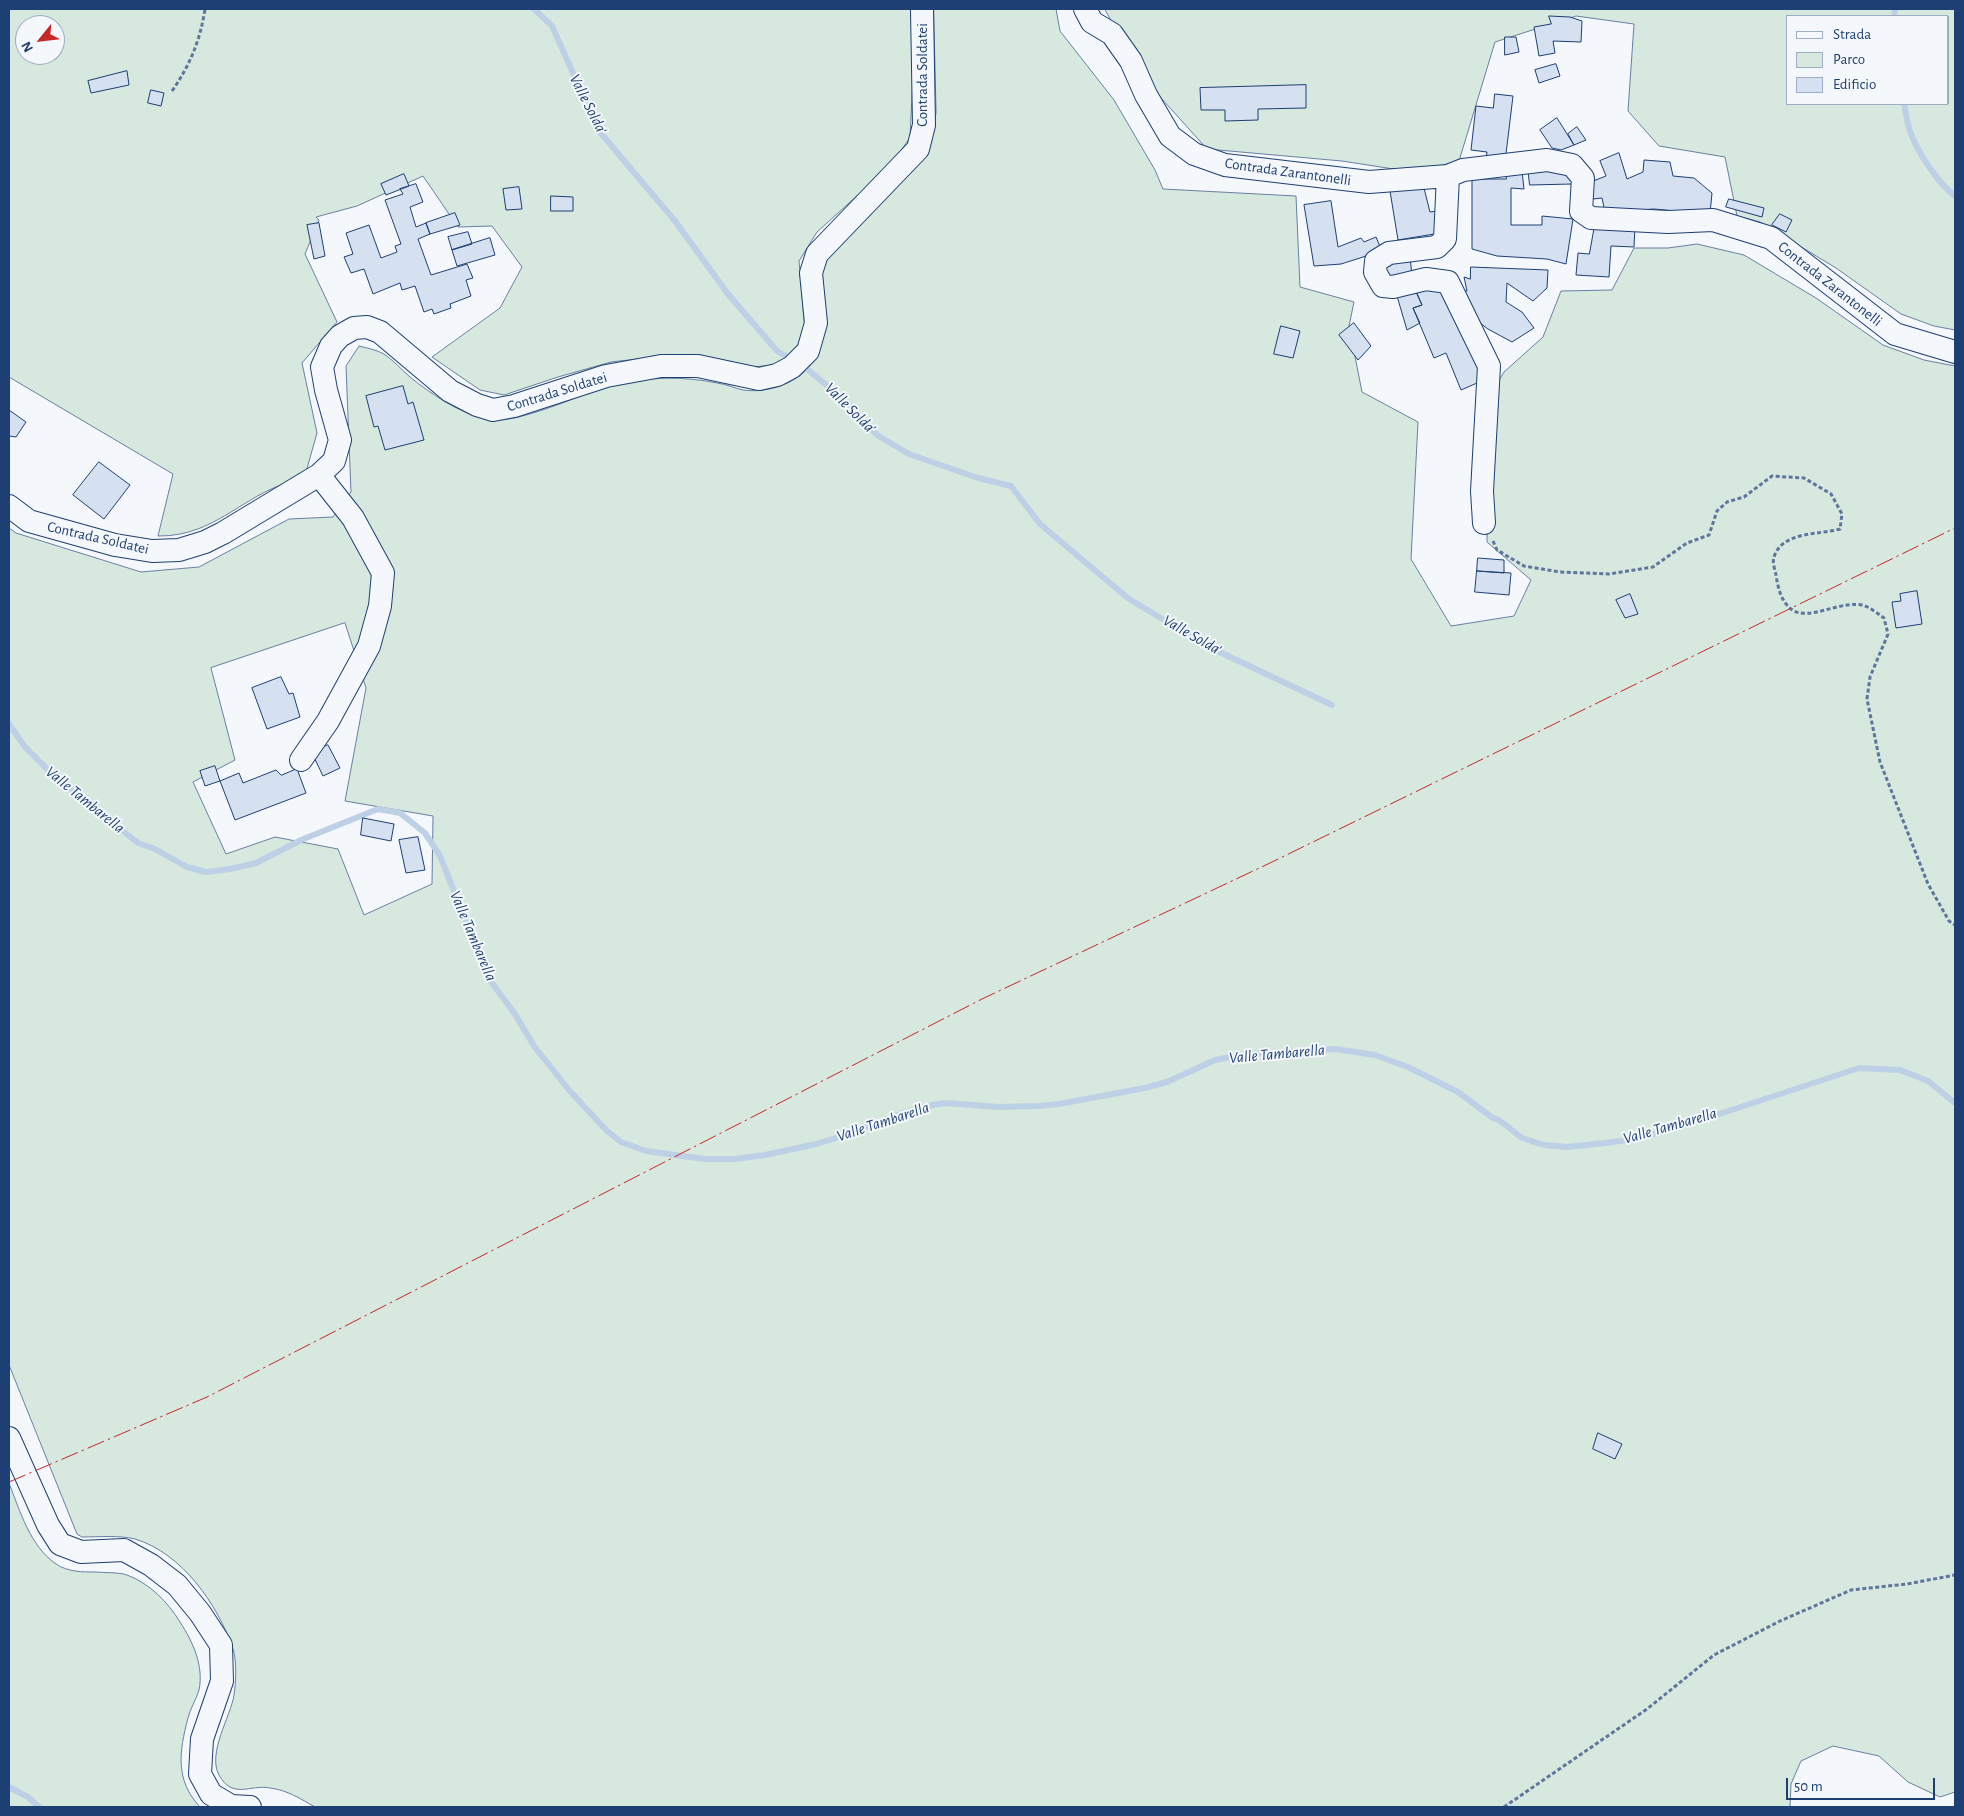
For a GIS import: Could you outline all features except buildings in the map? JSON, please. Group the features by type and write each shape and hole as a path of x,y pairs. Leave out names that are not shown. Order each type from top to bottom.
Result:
{"street":[{"name":"Contrada Soldatei","path":"9,506 29,521 115,545 152,551 179,550 205,542 223,533 319,475 334,461 340,440 326,390 322,367 331,346 340,336 354,328 367,327 380,332 450,391 477,405 493,410 514,406 606,376 661,366 698,366 759,379 777,375 792,367 808,351 816,323 811,273 817,254 904,167 918,149 924,125 922,9"},
{"name":"Contrada Zarantonelli","path":"1085,9 1092,22 1112,34 1131,61 1146,95 1170,136 1194,154 1225,165 1369,182 1448,176 1463,170 1547,160 1572,166 1583,178 1581,211 1592,218 1668,222 1713,220 1771,238 1895,334 1955,352"},
{"path":"1448,176 1445,239 1437,247 1389,253 1376,261 1376,272 1382,286 1393,287 1426,279 1448,282 1489,366 1482,491 1484,523"},
{"path":"301,760 328,721 369,646 380,606 383,573 353,518 319,475"},
{"path":"9,1438 48,1524 60,1544 81,1552 124,1550 151,1565 177,1585 200,1613 221,1645 222,1680 202,1739 200,1774 211,1794 231,1806 250,1807"}],"path":[{"path":"172,91 190,64 205,9"},
{"path":"1484,523 1497,550 1524,566 1560,572 1609,574 1653,567 1687,543 1709,535 1716,511 1726,502 1744,497 1772,476 1804,478 1831,494 1842,514 1840,529 1797,536 1781,544 1773,558 1782,600 1792,610 1803,615 1844,606 1864,606 1884,618 1888,634 1870,677 1867,699 1880,762 1928,884 1949,921 1955,925"},
{"path":"1504,1807 1647,1709 1714,1655 1780,1621 1851,1590 1907,1584 1955,1576"}],"green space":[{"path":"9,9 911,9 913,75 910,138 893,161 817,232 799,261 805,330 794,354 775,365 752,367 663,356 611,362 504,395 480,390 432,357 500,308 522,267 492,226 458,227 423,176 357,206 316,217 319,220 305,254 337,322 302,363 317,433 304,479 266,491 199,529 179,534 158,536 173,474 9,377"},
{"path":"934,9 1056,9 1060,31 1114,100 1155,170 1163,189 1296,196 1300,287 1354,302 1349,326 1362,392 1418,422 1411,559 1451,626 1514,616 1531,580 1487,542 1488,399 1504,372 1543,337 1561,291 1612,290 1634,248 1668,248 1697,244 1744,255 1816,298 1883,345 1924,360 1955,366 1955,1792 1940,1797 1908,1782 1879,1756 1833,1746 1801,1761 1791,1784 1790,1807 315,1807 294,1795 276,1789 263,1787 236,1789 230,1787 224,1783 219,1775 216,1766 216,1756 232,1704 236,1672 233,1649 218,1615 208,1599 183,1568 152,1546 129,1538 82,1537 77,1534 9,1365 9,528 16,533 141,572 199,567 289,519 333,517 351,492 346,366 359,346 384,354 410,377 436,396 465,412 485,419 498,420 531,414 602,388 641,380 666,378 692,379 751,391 785,384 800,376 806,370 821,346 824,332 825,305 820,262 918,165 930,146 936,113","holes":["345,623 366,688 345,801 433,816 432,884 364,915 338,849 275,837 226,854 193,782 235,760 211,668"]},
{"path":"1105,9 1955,9 1955,330 1934,326 1901,314 1836,268 1760,222 1737,216 1725,157 1659,146 1628,111 1634,24 1576,16 1495,42 1459,161 1435,167 1400,170 1342,161 1207,149 1144,79"},
{"path":"9,1483 33,1538 39,1548 56,1564 80,1572 120,1573 135,1578 164,1600 185,1630 199,1663 200,1681 199,1690 185,1730 181,1765 186,1786 200,1807 9,1807"}],"waterway":[{"name":"Valle Solda'","path":"534,9 552,26 599,131 675,221 728,294 777,351 793,360"},
{"path":"1894,15 1895,9"},
{"path":"1904,105 1909,128 1918,148 1935,175 1955,196"},
{"name":"Valle Solda'","path":"801,364 846,401 877,435 909,454 978,478 1011,486 1040,524 1129,599 1211,648 1332,705"},
{"name":"Valle Tambarella","path":"9,724 25,747 53,775 138,843 155,849 187,867 206,872 256,863 301,840 378,809 400,813 425,833 440,856 489,979 515,1014 534,1046 569,1090 607,1131 621,1142 646,1151 705,1159 735,1159 765,1155 816,1144 921,1107 945,1103 999,1107 1059,1104 1167,1082 1215,1060 1246,1054 1335,1049 1375,1055 1408,1067 1458,1092 1522,1138 1544,1145 1567,1147 1634,1139 1677,1128 1859,1068 1900,1070 1928,1081 1955,1103"},
{"path":"9,1787 28,1797 39,1807"}],"power":[{"path":"9,1482 207,1397 982,999 1270,863 1955,528"}]}
